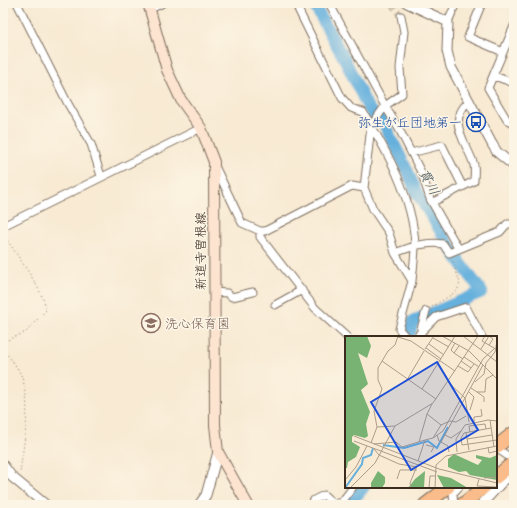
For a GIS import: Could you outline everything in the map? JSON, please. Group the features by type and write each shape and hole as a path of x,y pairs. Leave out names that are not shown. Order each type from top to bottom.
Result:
{"highway":[{"path":"497,447 514,433"},
{"path":"497,476 514,461"},
{"path":"425,505 447,488"},
{"path":"462,505 483,488"}],"main road":[{"name":"新道寺曽根線","path":"149,5 167,70 181,100 201,128 214,162 213,292 215,425 218,452 248,505"}],"street":[{"path":"17,3 67,102 91,144 101,176"},
{"path":"149,5 161,3"},
{"path":"295,3 342,98 351,108 363,112 373,124 408,202 416,245 412,282 401,334"},
{"path":"329,3 383,107 422,174 432,202 454,250"},
{"path":"406,3 448,22"},
{"path":"456,3 448,22 447,51 451,67 468,102 497,152 514,166"},
{"path":"482,3 468,37 503,52"},
{"path":"401,16 404,32 400,68 402,94 383,107 373,124 364,188 373,209 389,234 395,253 412,282"},
{"path":"514,26 488,88 507,120 514,123"},
{"path":"494,76 514,83"},
{"path":"432,202 462,185 474,181 474,167 458,130 458,117 463,107 468,102"},
{"path":"3,226 101,176 201,128"},
{"path":"411,153 442,145 462,185"},
{"path":"214,162 242,223 260,231 352,186 364,188"},
{"path":"395,253 416,245 438,243 454,250 500,232 507,224 514,224"},
{"path":"260,231 260,237 315,308 347,336"},
{"path":"275,305 302,290"},
{"path":"213,292 227,294 232,297 253,292"},
{"path":"421,336 436,316 466,307 481,336"},
{"path":"421,336 426,312"},
{"path":"497,449 514,461"},
{"path":"199,505 206,495 218,452"},
{"path":"3,465 19,482 46,505"},
{"path":"497,488 503,481 514,474"},
{"path":"312,505 314,500 324,495 333,503 341,503 352,488"},
{"path":"454,505 453,493 458,488"},
{"path":"481,505 497,488"}],"path":[{"path":"3,234 46,304 46,310 26,332 3,342"},
{"path":"426,312 441,300 457,291 460,283 454,250"},
{"path":"3,349 20,373 24,385 26,415 19,482"}],"waterway":[{"name":"貫川","path":"313,3 345,60 367,106 373,114 382,120 408,172 416,192 458,259 482,292 413,321 409,336"},
{"name":"貫川","path":"349,505 363,488"}],"tunnel":[{"path":"391,3 401,16"}],"place":[{"name":"弥生が丘団地第一","path":"476,122"},
{"name":"洗心保育園","path":"151,323"}]}
